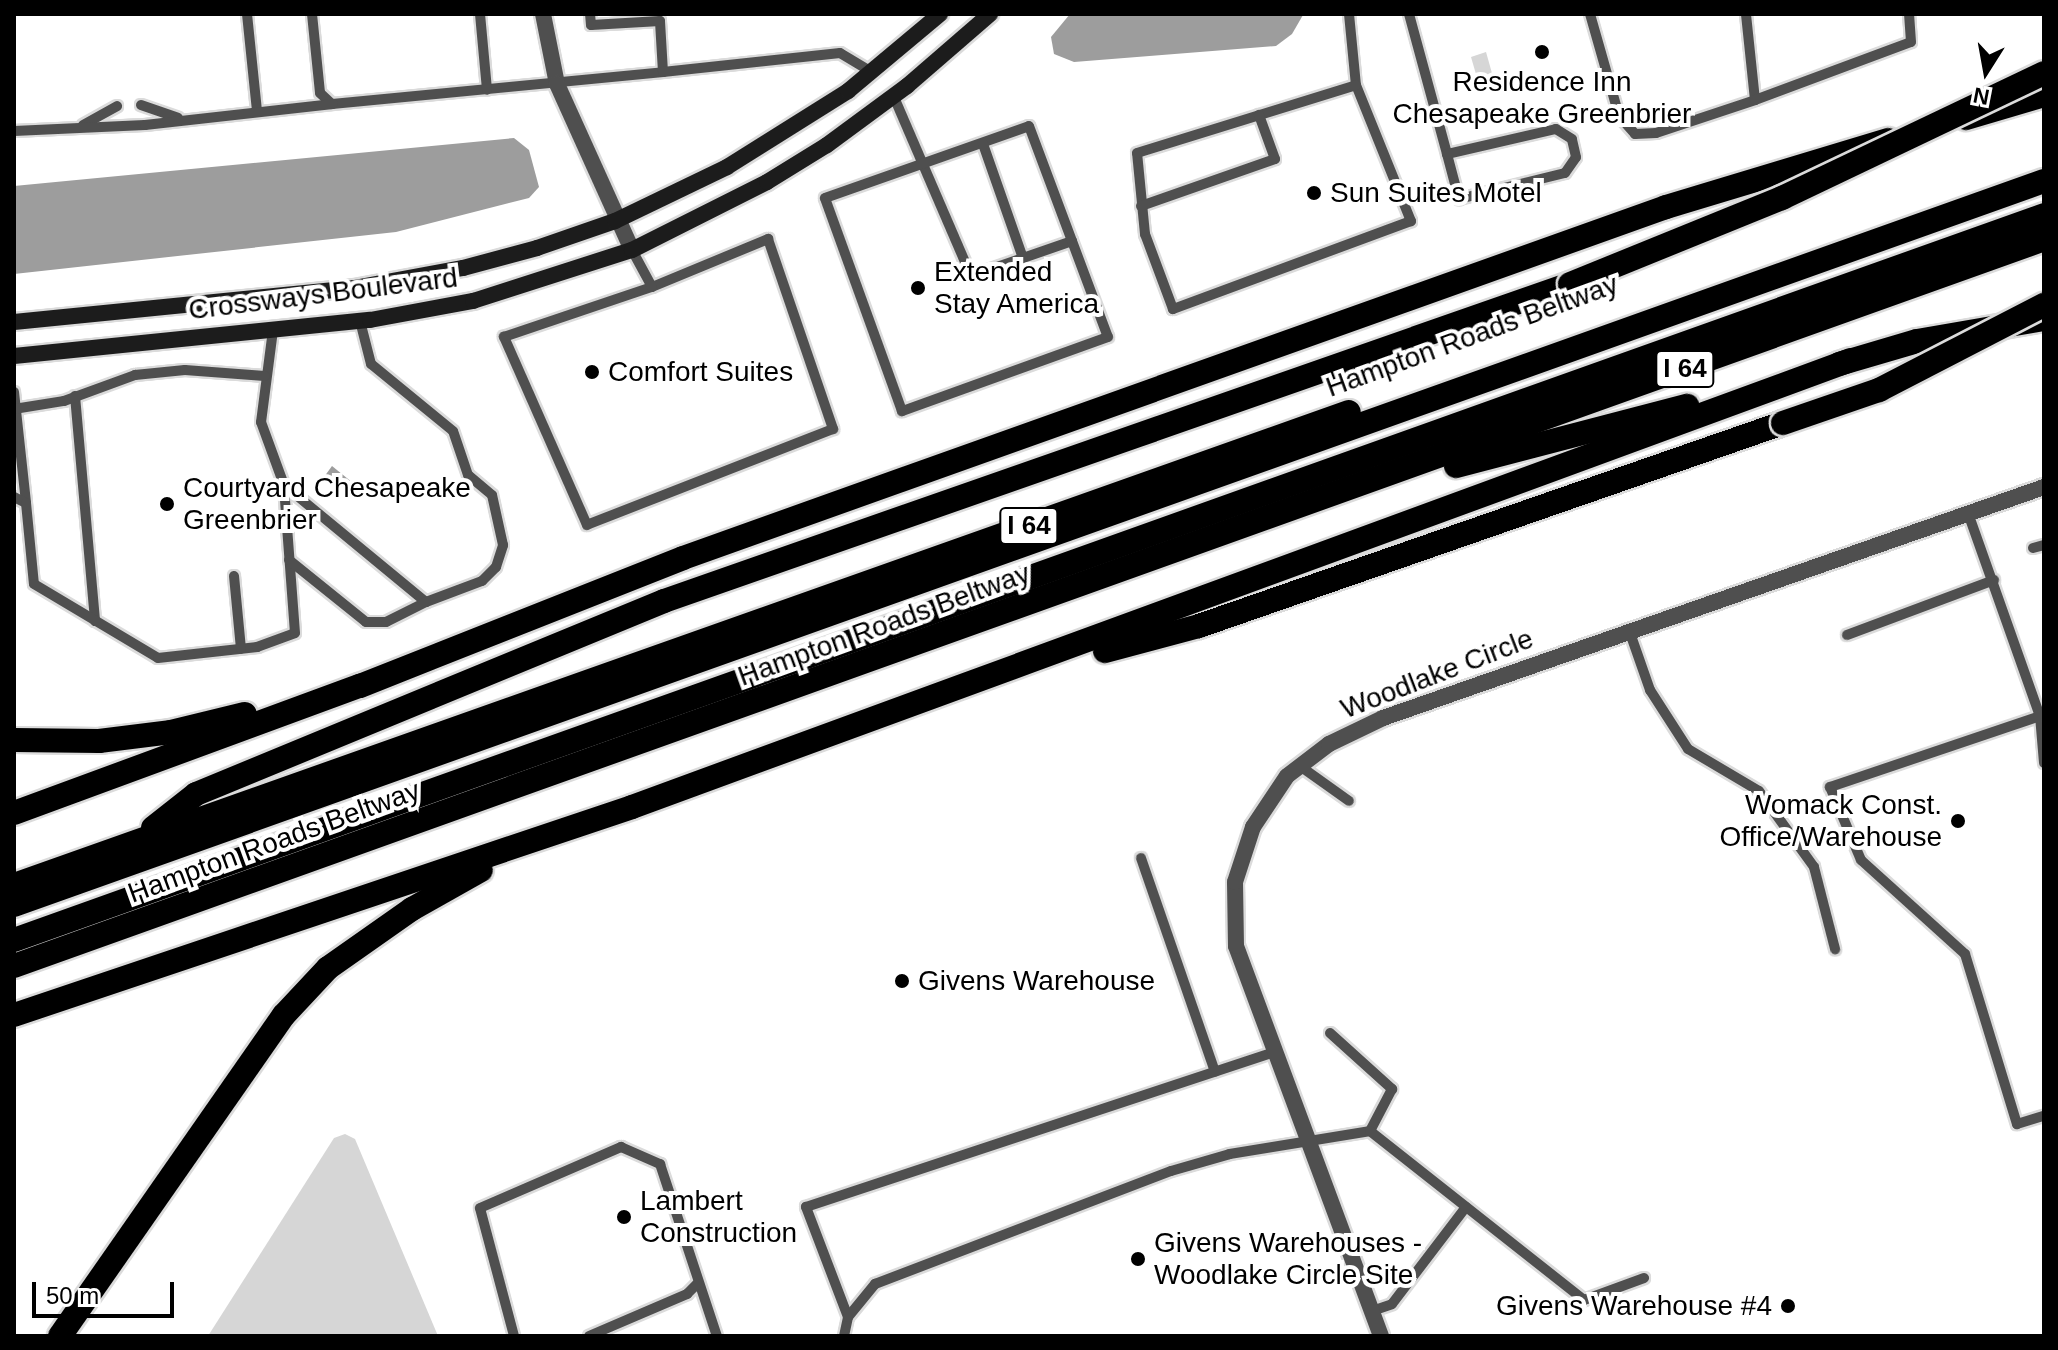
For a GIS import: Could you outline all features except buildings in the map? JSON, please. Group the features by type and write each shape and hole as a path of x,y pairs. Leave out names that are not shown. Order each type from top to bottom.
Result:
{"highway":[{"path":"138,840 196,794 664,601 1570,284 1782,198 2044,73"},
{"path":"14,813 360,686 683,558 1666,207 2044,95"},
{"name":"Hampton Roads Beltway","path":"14,885 2044,163"},
{"path":"14,905 2044,181"},
{"path":"14,940 2044,215"},
{"name":"Hampton Roads Beltway","path":"14,966 2044,239"},
{"path":"971,685 1199,626 1879,390 2044,305"},
{"path":"1326,498 1917,341 2044,319"},
{"path":"14,1015 632,807 1851,360"},
{"path":"14,740 71,744 171,732 360,686"},
{"path":"60,1336 251,1060 328,968 412,909 492,864 632,807"}],"street":[{"path":"543,14 557,84 615,221 632,250"},
{"name":"Crossways Boulevard","path":"14,322 407,280 537,248 615,221 727,167 872,72 940,14"},
{"name":"Crossways Boulevard","path":"14,356 360,321 473,301 632,250 767,182 894,97 990,14"},
{"name":"Woodlake Circle","path":"1381,1336 1236,946 1235,882 1253,827 1287,776 1329,744 1383,718 2044,487"}],"lane":[{"path":"247,14 257,111"},
{"path":"312,14 320,93 325,101 339,103"},
{"path":"480,14 487,90"},
{"path":"590,14 591,25 660,21 663,72"},
{"path":"1349,14 1356,85 1411,221 1173,309 1141,206 1137,153 1356,85"},
{"path":"1409,14 1459,199 1565,173 1576,157 1572,139 1556,129 1447,154"},
{"path":"1590,14 1619,116 1635,134 1656,133 1911,42 1909,14"},
{"path":"1746,14 1755,100"},
{"path":"14,131 557,84 840,53 872,72"},
{"path":"894,97 927,165 971,276 1072,241"},
{"path":"141,105 180,119"},
{"path":"83,125 117,106"},
{"path":"1141,206 1275,159 1259,115"},
{"path":"1029,126 1108,337 902,411 825,198 983,144 1029,126"},
{"path":"983,144 1023,258"},
{"path":"768,239 833,429 587,525 504,337 652,287 768,239"},
{"path":"632,250 652,287"},
{"path":"289,560 366,622 386,622 426,602 482,581 496,567 503,545 492,495 468,475 453,431 371,364 360,321"},
{"path":"14,392 34,584 158,658 241,649 295,633 284,485 261,422 273,330"},
{"path":"16,409 75,396 135,375 185,370 265,376"},
{"path":"75,396 95,621"},
{"path":"284,485 426,602"},
{"path":"14,497 26,503"},
{"path":"1968,513 2040,716 2044,763"},
{"path":"234,576 241,649"},
{"path":"1847,635 1994,580"},
{"path":"1629,630 1650,690 1688,749 1759,791 1814,867 1835,949"},
{"path":"2040,716 1830,787 1861,860 1965,954 2017,1124 2044,1116"},
{"path":"1300,766 1349,801"},
{"path":"1141,858 1215,1072"},
{"path":"1330,1033 1392,1089 1370,1131"},
{"path":"848,1317 806,1207 1276,1052"},
{"path":"844,1336 848,1317 875,1284 1171,1171 1308,1139 1370,1131 1584,1300 1644,1278"},
{"path":"514,1336 480,1208 621,1147 660,1164 696,1267 697,1284 717,1336"},
{"path":"1372,1311 1392,1304 1466,1207"},
{"path":"589,1336 687,1294 697,1284"}],"shaded area":[{"path":"1070,14 1303,15 1292,34 1276,46 1074,62 1054,54 1051,37"},
{"path":"1486,52 1495,84 1480,88 1471,57"},
{"path":"514,138 529,150 539,187 529,198 396,232 14,274 14,186"},
{"path":"332,466 353,483 344,493 324,477"},
{"path":"345,1134 355,1139 438,1336 208,1336 334,1138"}],"place":[{"name":"Residence Inn Chesapeake Greenbrier","path":"1542,52"},
{"name":"Sun Suites Motel","path":"1314,193"},
{"name":"Extended Stay America","path":"918,288"},
{"name":"Comfort Suites","path":"592,372"},
{"name":"Courtyard Chesapeake Greenbrier","path":"167,504"},
{"name":"Womack Const. Office/Warehouse","path":"1958,821"},
{"name":"Givens Warehouse","path":"902,981"},
{"name":"Lambert Construction","path":"624,1217"},
{"name":"Givens Warehouses - Woodlake Circle Site","path":"1138,1259"},
{"name":"Givens Warehouse #4","path":"1788,1306"}]}
